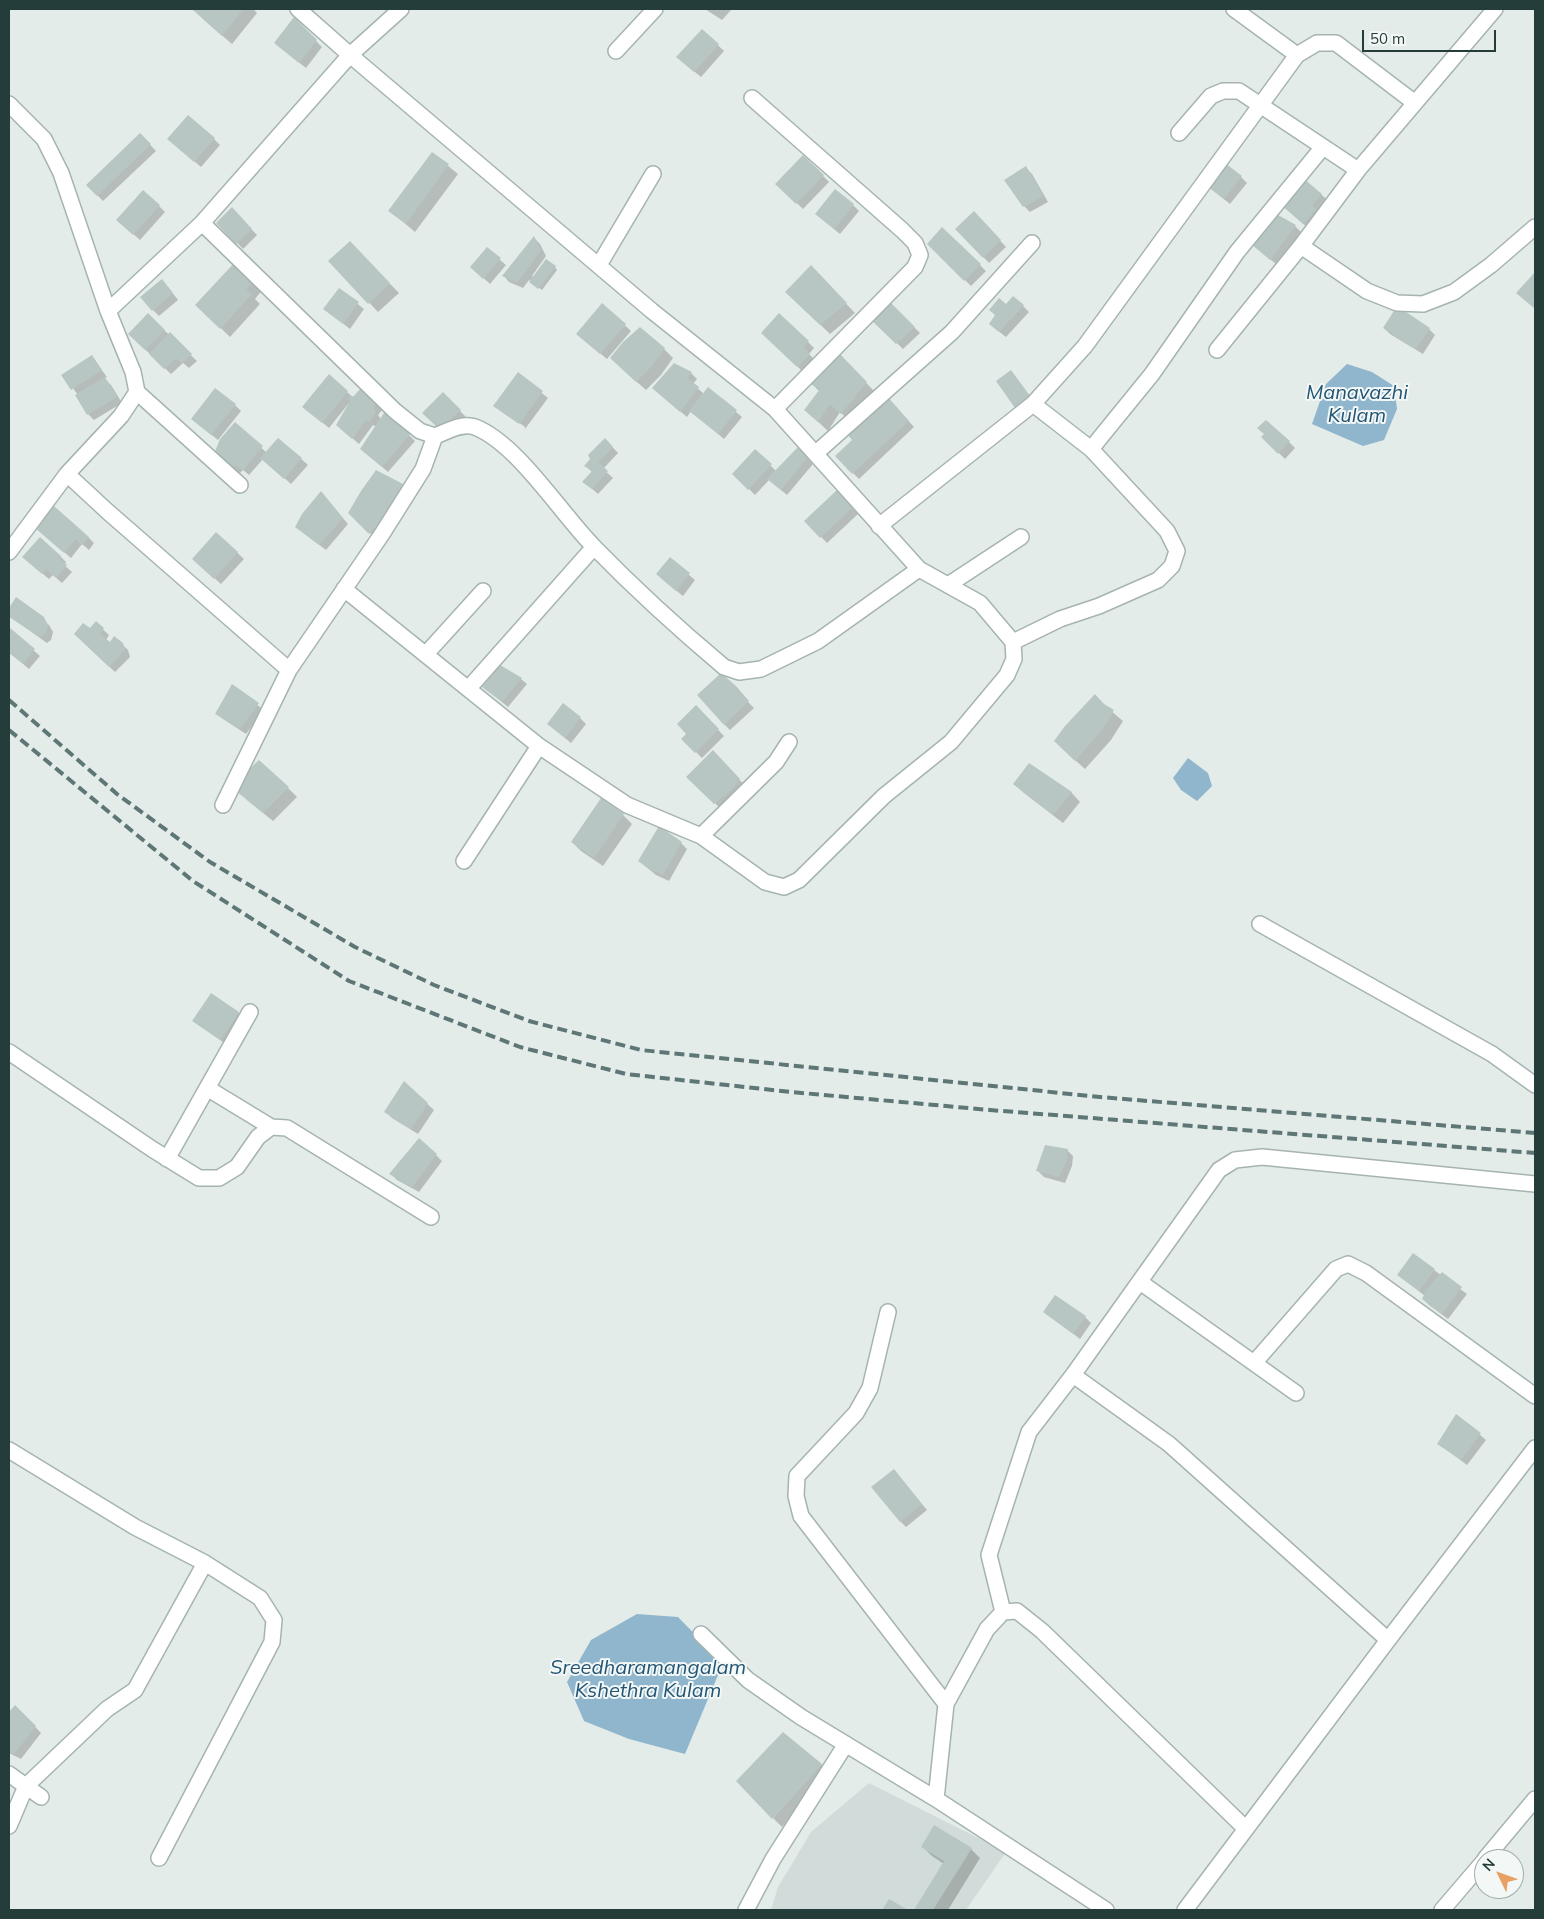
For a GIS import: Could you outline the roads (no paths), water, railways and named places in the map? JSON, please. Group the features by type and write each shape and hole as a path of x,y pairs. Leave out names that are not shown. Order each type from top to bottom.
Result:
{"street":[{"path":"298,9 652,311 775,409 919,569 980,604 1013,642 1014,659 1007,675 951,742 884,796 799,880 784,887 766,882 701,836 627,805 539,746 344,589"},
{"path":"108,311 202,223 350,55 400,9"},
{"path":"616,51 655,9"},
{"path":"1234,9 1297,55"},
{"path":"1217,350 1301,246 1358,170 1495,9"},
{"path":"879,526 1033,404 1085,346 1297,55 1318,43 1336,43 1415,103"},
{"path":"1179,133 1211,96 1223,91 1238,91 1358,170"},
{"path":"752,98 902,230 915,243 920,255 915,267 775,409"},
{"path":"9,104 44,139 61,174 108,311 133,372 137,392 240,485"},
{"path":"1090,449 1152,374 1237,252 1323,147"},
{"path":"599,265 653,174"},
{"path":"202,223 395,411 420,430 435,436 456,428 472,425 489,433 521,463 594,547 724,667 739,672 761,669 818,641 919,569"},
{"path":"1301,246 1368,291 1397,303 1423,304 1454,292 1491,265 1535,227"},
{"path":"816,453 952,332 1032,243"},
{"path":"9,552 14,533 120,416 137,392"},
{"path":"1013,642 1060,619 1099,606 1158,580 1172,566 1177,550 1167,531 1090,449 1033,404"},
{"path":"223,806 289,670 424,469 435,436"},
{"path":"68,474 107,512 289,670"},
{"path":"948,585 1021,537"},
{"path":"468,689 594,547"},
{"path":"426,654 483,591"},
{"path":"701,836 776,762 789,742"},
{"path":"464,861 539,746"},
{"path":"1260,924 1492,1054 1535,1085"},
{"path":"167,1158 250,1012"},
{"path":"9,1052 199,1178 219,1178 237,1166 258,1137 271,1127"},
{"path":"207,1088 271,1127 286,1128 432,1218"},
{"path":"1003,1612 988,1555 1029,1432 1073,1375 1219,1170 1235,1160 1262,1157 1535,1184"},
{"path":"1254,1363 1336,1268 1348,1264 1366,1272 1535,1396"},
{"path":"1140,1282 1296,1393"},
{"path":"888,1312 870,1388 856,1413 797,1476 796,1496 801,1516 946,1704"},
{"path":"1073,1375 1169,1444 1388,1640"},
{"path":"1185,1910 1535,1448"},
{"path":"9,1450 135,1526 206,1563 260,1598 274,1620 272,1642 159,1858"},
{"path":"9,1826 26,1786 107,1708 135,1690 206,1563"},
{"path":"936,1799 946,1704 987,1629 1003,1612 1017,1611 1042,1631 1246,1829"},
{"path":"701,1634 748,1680 801,1717 936,1799 1106,1910"},
{"path":"746,1910 774,1859 846,1744"},
{"path":"9,1774 41,1797"},
{"path":"1494,1849 1535,1799"},
{"path":"1442,1910 1474,1873"}],"water":[{"name":"Manavazhi Kulam","path":"1347,364 1372,372 1394,386 1397,409 1384,440 1363,446 1312,424 1326,384"},
{"path":"1188,758 1208,773 1212,786 1197,801 1181,790 1173,778"},
{"name":"Sreedharamangalam Kshethra Kulam","path":"637,1614 678,1617 723,1663 685,1754 629,1739 584,1721 567,1682 591,1640"}],"railway":[{"path":"9,700 117,794 210,862 355,947 434,985 529,1021 641,1050 1100,1097 1535,1133"},
{"path":"9,730 193,881 349,981 520,1047 626,1074 791,1092 990,1110 1535,1153"}]}
